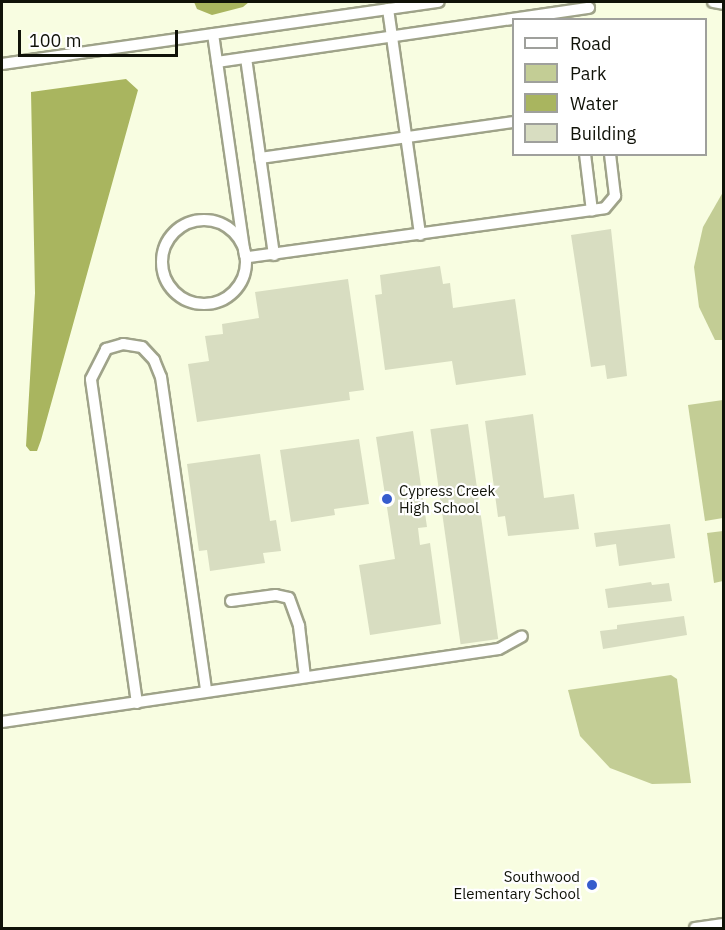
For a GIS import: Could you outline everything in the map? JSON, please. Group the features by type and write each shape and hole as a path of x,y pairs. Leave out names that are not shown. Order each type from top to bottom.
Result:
{"lane":[{"path":"2,64 440,2"},
{"path":"713,2 723,3"},
{"path":"387,9 420,235"},
{"path":"549,18 589,10"},
{"path":"217,62 512,22"},
{"path":"213,34 245,255 242,279 226,297 215,302 191,302 178,295 163,272 162,258 169,238 185,224 198,220 226,226 242,244 245,255"},
{"path":"246,58 274,255"},
{"path":"260,158 512,122"},
{"path":"585,156 592,211"},
{"path":"245,255 274,255 605,208 614,201 610,156"},
{"path":"136,703 91,379 106,349 123,344 141,347 154,360 161,377 206,691"},
{"path":"231,600 276,595 289,598 299,626 305,677"},
{"path":"2,722 499,649 522,636"},
{"path":"695,928 723,924"}],"green space":[{"path":"723,192 723,340 715,340 699,307 694,267 703,227"},
{"path":"723,400 723,518 705,521 688,405"},
{"path":"723,531 723,581 714,583 707,533"},
{"path":"671,675 677,679 691,783 652,784 610,768 580,736 568,690"}],"water":[{"path":"194,2 249,2 243,7 212,15 197,9"},
{"path":"126,79 138,90 41,440 37,451 30,451 26,446 35,293 31,92"}],"building":[{"path":"611,229 627,376 607,379 605,365 591,367 571,235"},
{"path":"440,266 443,284 450,283 453,308 515,299 526,375 456,385 452,361 385,370 375,295 382,294 380,275"},
{"path":"348,279 364,390 349,392 350,400 197,422 188,364 209,361 205,336 223,334 222,324 259,318 255,292"},
{"path":"533,414 544,498 574,494 579,529 508,536 505,516 498,517 485,421"},
{"path":"468,424 498,639 461,644 430,429"},
{"path":"413,431 427,527 418,528 420,545 430,543 441,624 370,635 359,565 395,559 376,437"},
{"path":"359,439 369,504 334,509 335,515 291,522 280,450"},
{"path":"260,454 270,521 276,520 281,551 263,553 265,563 210,571 207,550 199,551 187,464"},
{"path":"670,524 675,558 619,566 616,544 596,547 594,533"},
{"path":"651,582 652,585 669,583 672,601 608,608 605,589"},
{"path":"684,616 687,635 603,649 600,631 617,629 617,625"}],"place":[{"name":"Cypress Creek High School","path":"387,499"},
{"name":"Southwood Elementary School","path":"592,885"}]}
